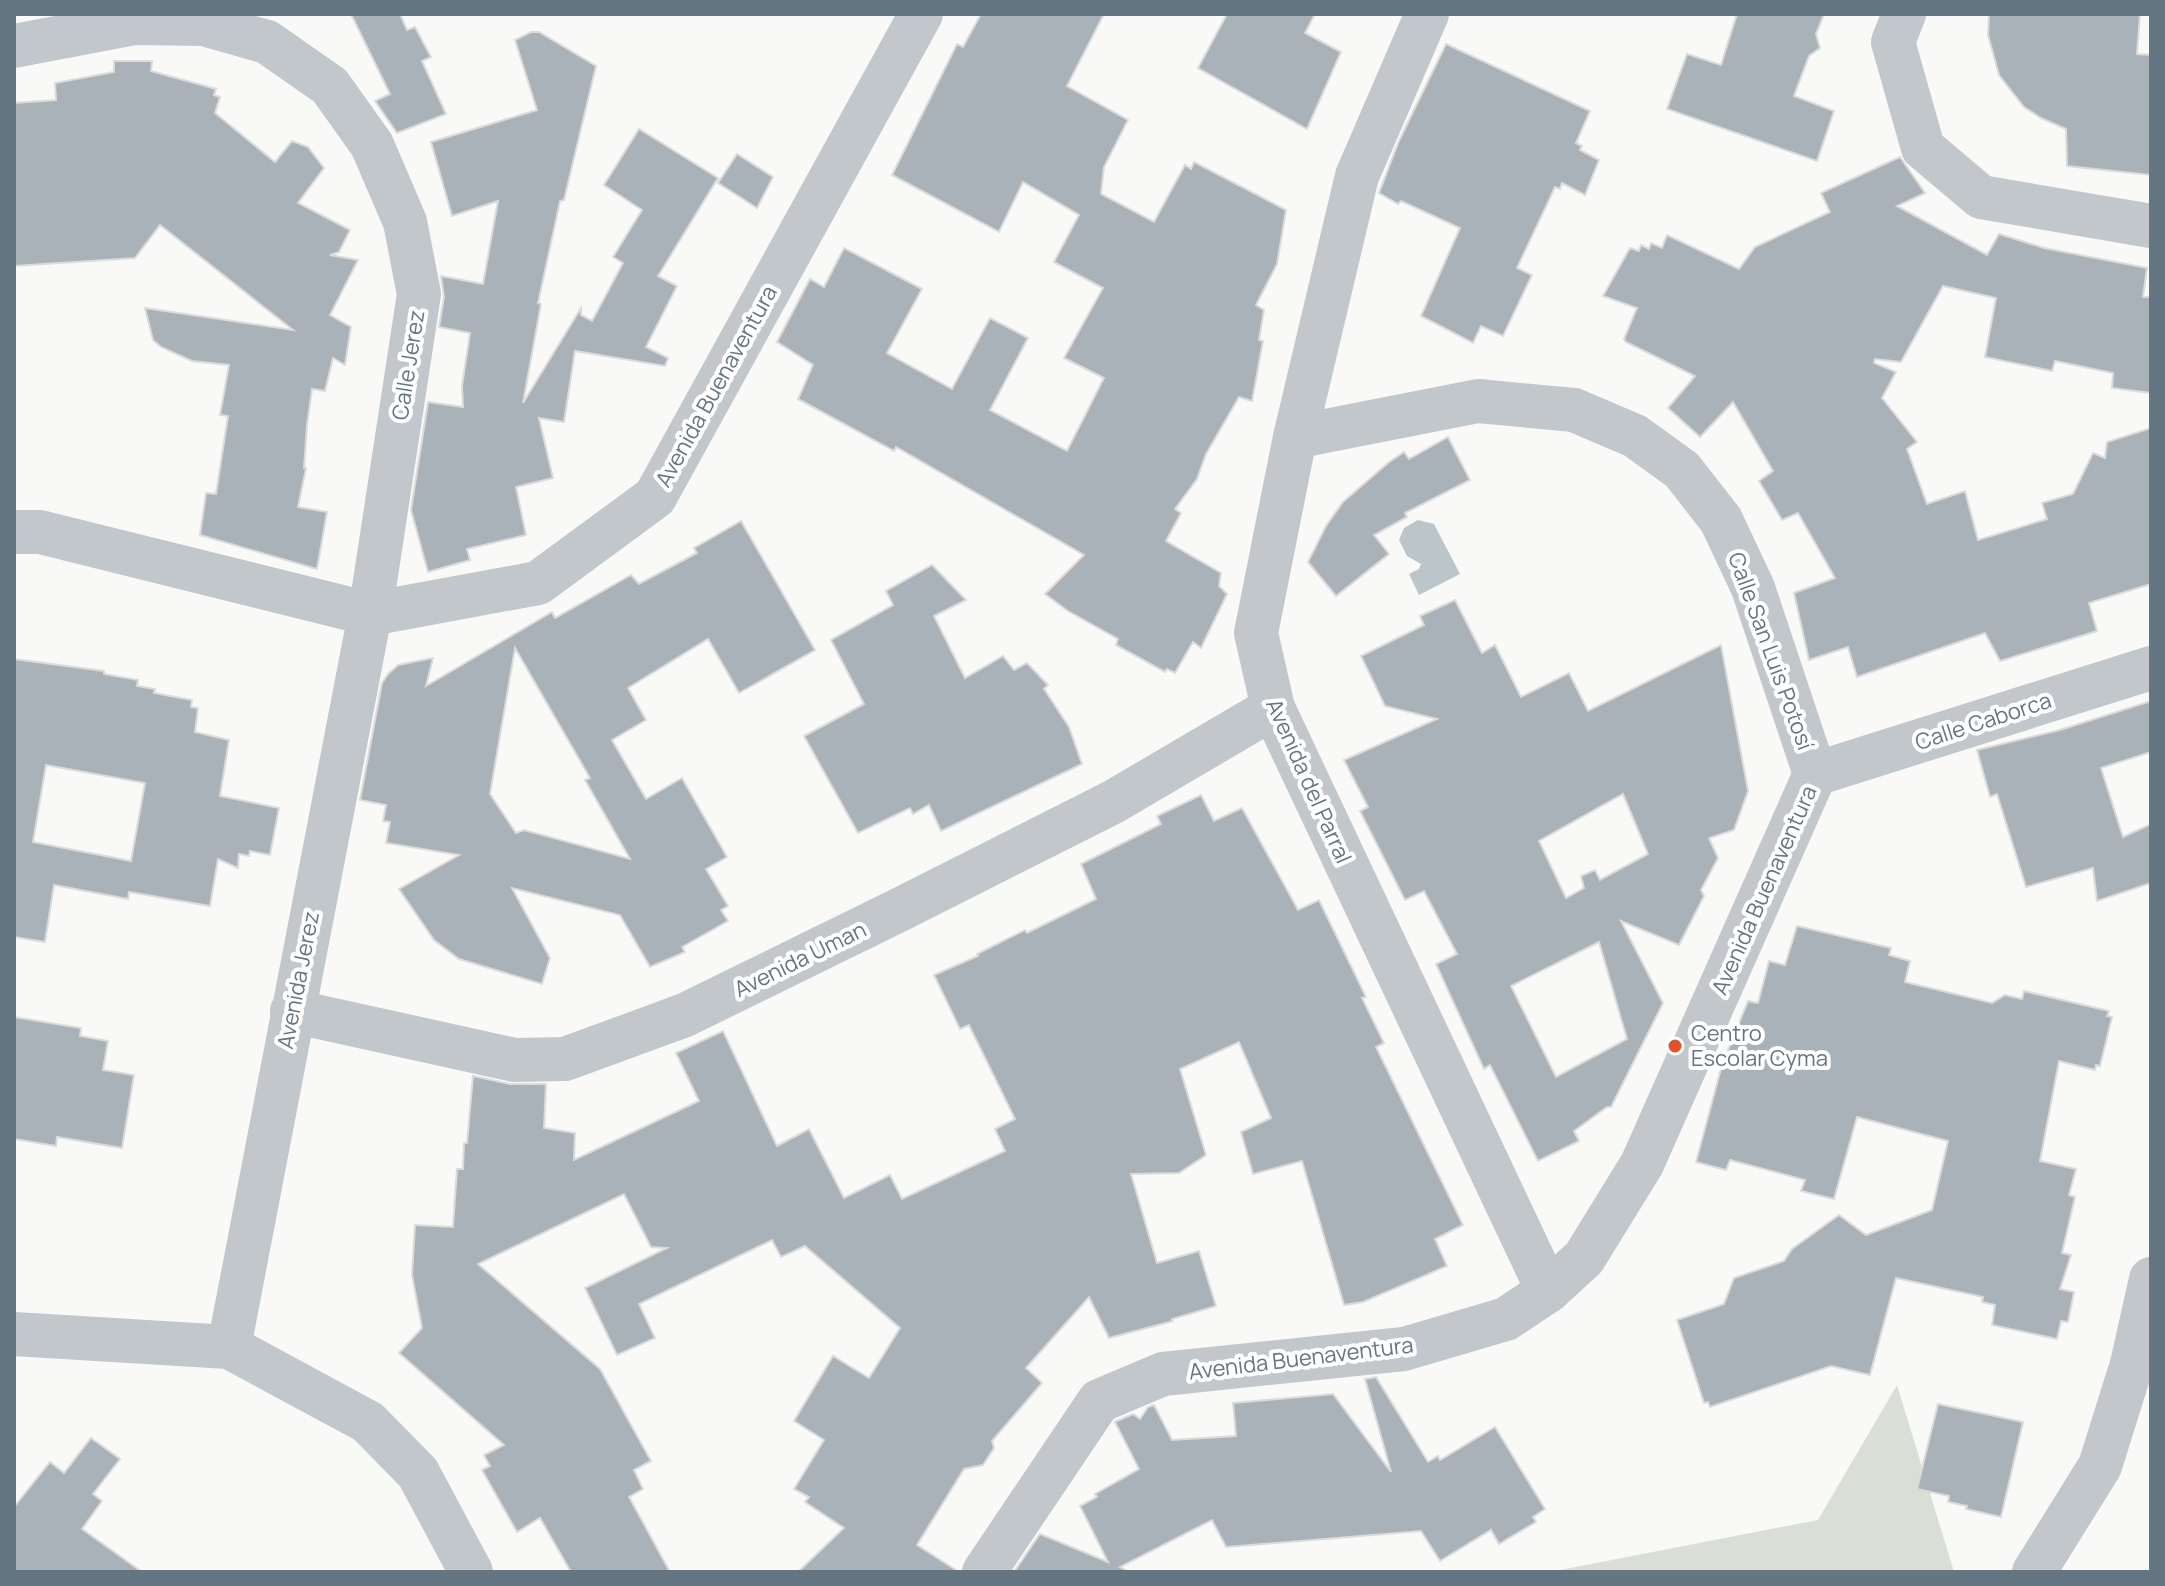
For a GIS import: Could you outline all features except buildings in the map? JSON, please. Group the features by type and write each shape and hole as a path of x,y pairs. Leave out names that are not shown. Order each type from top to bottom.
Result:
{"street":[{"name":"Avenida Buenaventura","path":"14,532 40,532 370,614 538,583 655,497 921,14"},
{"name":"Avenida del Parral","path":"1427,14 1357,176 1295,437 1256,633 1273,708 1548,1291"},
{"path":"1904,14 1893,42 1923,148 1981,197 2151,226"},
{"name":"Calle Jerez","path":"14,46 135,23 204,24 267,42 330,86 372,145 405,222 419,294 370,614"},
{"name":"Calle San Luis Potosí","path":"1295,437 1478,401 1574,410 1635,436 1682,470 1721,520 1753,588 1815,774"},
{"name":"Avenida Jerez","path":"229,1347 370,614"},
{"name":"Calle Caborca","path":"1815,774 2151,668"},
{"name":"Avenida Uman","path":"292,1011 515,1060 565,1059 685,1015 901,909 1113,802 1273,708"},
{"name":"Avenida Buenaventura","path":"984,1572 1099,1401 1163,1374 1404,1349 1506,1319 1548,1291 1584,1258 1642,1164 1815,774"},
{"path":"2034,1572 2100,1466 2132,1364 2151,1279"},
{"path":"14,1334 229,1347 368,1422 418,1473 471,1572"}],"shaded area":[{"path":"1418,520 1434,524 1460,574 1419,595 1409,574 1419,569 1421,564 1407,556 1399,540 1404,528"},
{"path":"1897,1385 1954,1572 1550,1572 1818,1520"}],"place":[{"name":"Centro Escolar Cyma","path":"1675,1046"}]}
